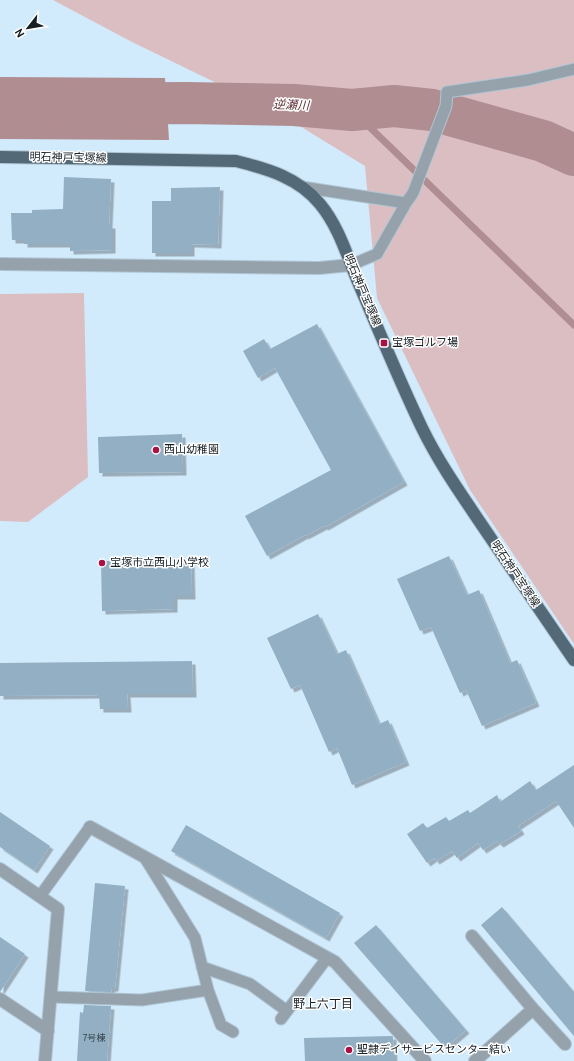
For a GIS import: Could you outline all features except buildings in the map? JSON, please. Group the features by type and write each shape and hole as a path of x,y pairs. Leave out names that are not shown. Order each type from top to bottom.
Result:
{"main road":[{"name":"明石神戸宝塚線","path":"0,157 236,161 259,166 281,174 302,187 320,204 338,230 350,265 412,407 436,453 454,484 574,660"}],"street":[{"path":"0,264 319,268 350,265"},
{"path":"90,827 335,962 425,1061"},
{"path":"0,869 58,909 46,1061"},
{"path":"472,936 533,1009 565,1044"},
{"path":"0,998 48,1031"},
{"path":"475,1061 533,1009"}],"lane":[{"path":"350,265 378,254 413,193 446,106 447,92 528,80 574,69"},
{"path":"302,187 406,203"},
{"path":"40,896 90,827"},
{"path":"145,858 195,938 208,990 221,1025 233,1032"},
{"path":"202,967 250,984 284,1015 327,958"},
{"path":"51,997 142,1000 208,990"}],"shaded area":[{"path":"53,0 574,0 574,644 470,490 377,298 365,166 280,114 132,42"},
{"path":"0,77 165,78 169,140 0,139"},
{"path":"84,293 88,477 28,522 0,521 0,294"}],"waterway":[{"name":"逆瀬川","path":"0,104 186,103 294,105 352,110 394,106 432,110 543,141 574,155"},
{"path":"352,110 574,325"}],"place":[{"name":"宝塚ゴルフ場","path":"384,343"},
{"name":"西山幼稚園","path":"156,450"},
{"name":"宝塚市立西山小学校","path":"102,563"},
{"name":"聖隷デイサービスセンター結い","path":"349,1050"}],"district":[{"name":"野上六丁目","path":"323,1005"}]}
